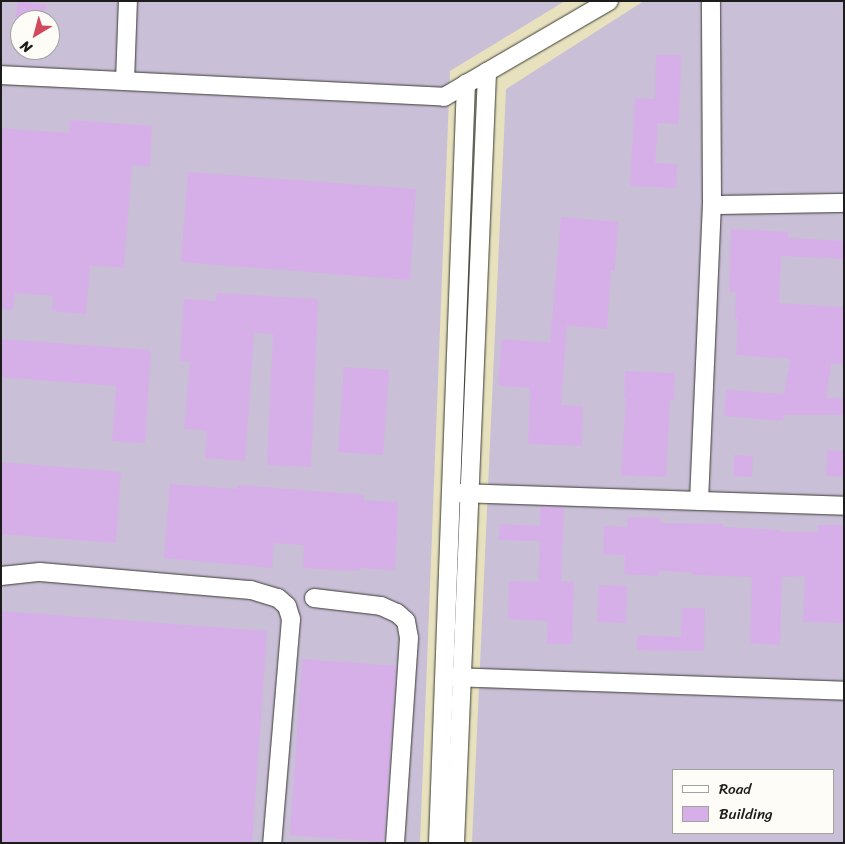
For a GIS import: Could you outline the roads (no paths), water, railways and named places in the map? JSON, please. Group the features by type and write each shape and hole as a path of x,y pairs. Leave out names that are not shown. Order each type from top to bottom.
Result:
{"street":[{"path":"125,81 128,1"},
{"path":"1,75 444,97 609,1"},
{"path":"700,501 712,205 711,1"},
{"path":"438,843 469,493 487,72"},
{"path":"455,843 451,492 466,84"},
{"path":"712,205 844,203"},
{"path":"451,492 844,506"},
{"path":"1,576 40,572 251,590 278,598 287,606 290,619 272,843"},
{"path":"314,598 381,606 397,613 406,621 409,638 396,843"},
{"path":"453,677 844,691"}]}
